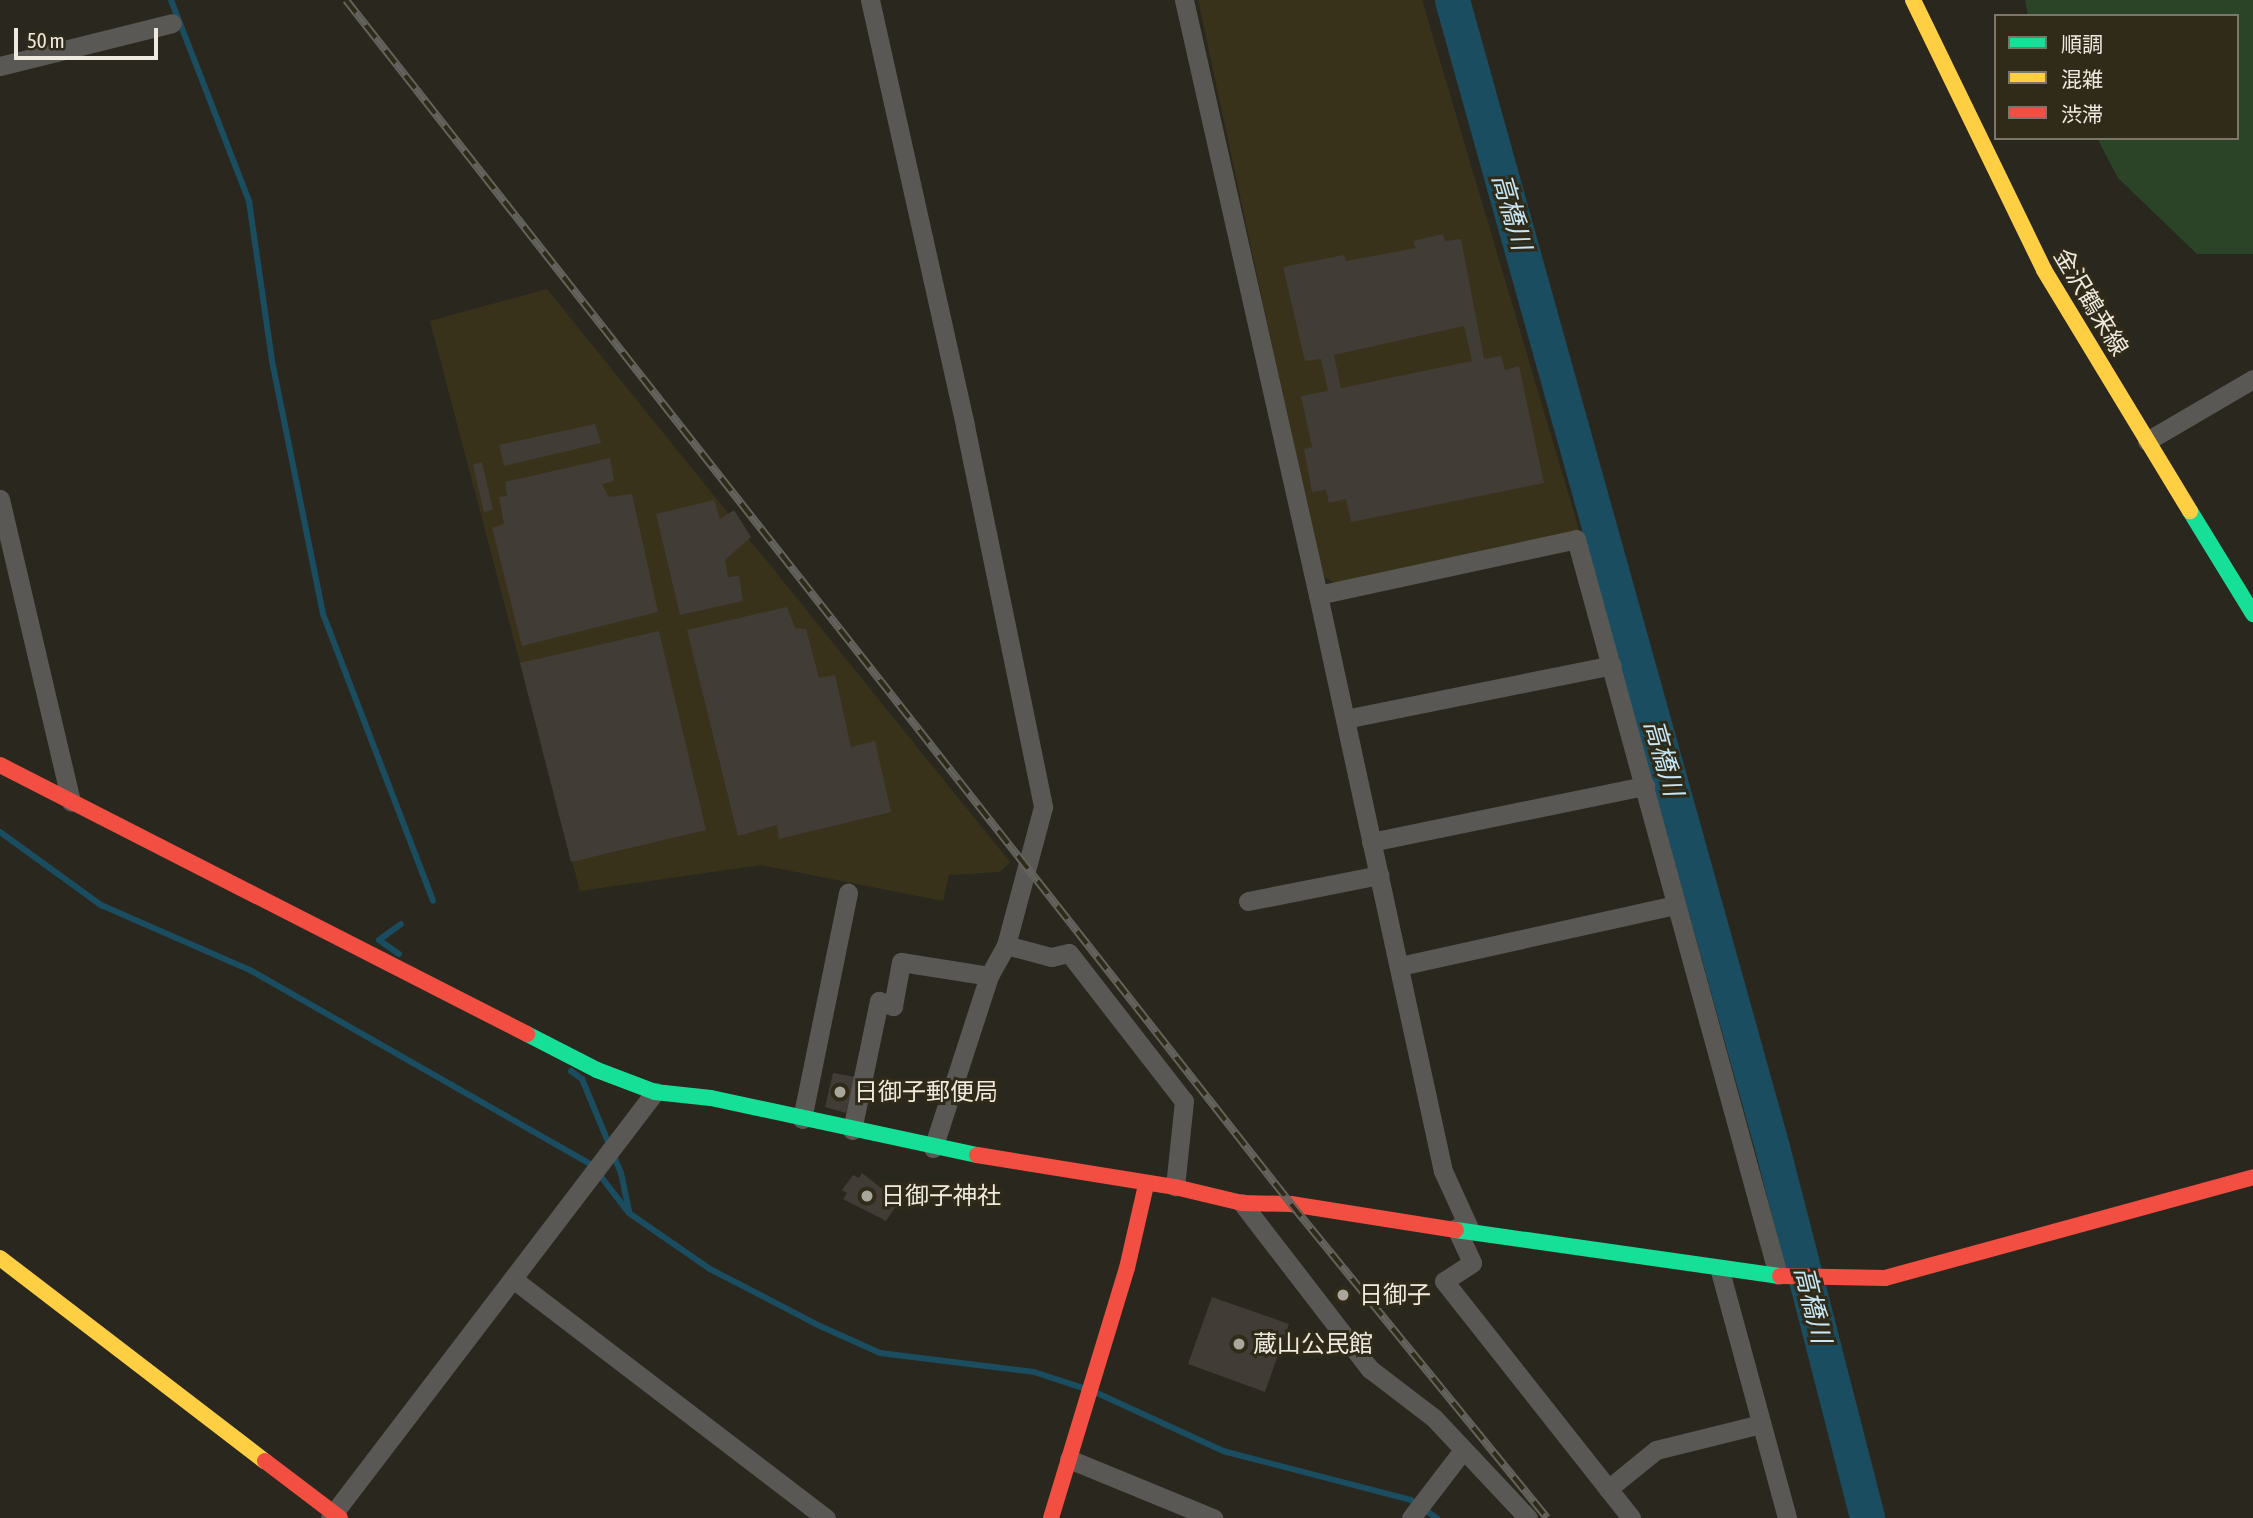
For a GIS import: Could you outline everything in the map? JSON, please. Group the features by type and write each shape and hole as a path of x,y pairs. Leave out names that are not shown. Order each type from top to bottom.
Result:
{"street":[{"path":"870,0 974,465 1043,807 1006,946 989,976 933,1148"},
{"path":"1184,0 1318,595 1443,1171 1472,1263 1444,1281 1631,1518"},
{"name":"金沢鶴来線","path":"1913,0 2044,271 2253,614"},
{"path":"0,66 172,23"},
{"path":"2147,441 2253,379"},
{"path":"0,499 71,802"},
{"path":"1318,595 1576,539 1676,905 1783,1275"},
{"path":"1345,719 1612,665"},
{"path":"0,765 597,1070 655,1092 711,1098 933,1148 1146,1185 1175,1187 1242,1203 1291,1204 1720,1271 1820,1280 1885,1278 2253,1177"},
{"path":"1371,842 1645,786"},
{"path":"1248,901 1379,876"},
{"path":"802,1119 848,893"},
{"path":"1400,966 1676,905"},
{"path":"1006,946 1051,957 1069,953 1184,1101 1175,1187"},
{"path":"852,1130 878,1001 893,1006 901,962 989,976"},
{"path":"0,1258 334,1516 655,1092"},
{"path":"1051,1518 1127,1268 1146,1185"},
{"path":"1242,1203 1370,1369 1434,1418 1528,1518"},
{"path":"1720,1271 1787,1518"},
{"path":"513,1279 826,1518"},
{"path":"1608,1489 1656,1450 1761,1424"},
{"path":"1413,1516 1463,1450"},
{"path":"1069,1460 1213,1518"}],"shaded area":[{"path":"1198,0 1422,0 1580,533 1336,584 1321,575"},
{"path":"547,289 1010,862 1000,872 949,875 943,901 761,865 580,891 430,321"}],"green space":[{"path":"2025,0 2253,0 2253,254 2197,254 2118,178 2098,140 2239,140 2239,14 2028,14"}],"building":[{"path":"1443,234 1445,241 1461,239 1484,359 1501,356 1505,370 1519,366 1544,483 1351,522 1346,499 1329,503 1326,490 1312,492 1304,449 1312,447 1301,396 1328,391 1321,359 1305,361 1283,267 1344,255 1346,261 1416,248 1413,241","holes":["1464,326 1472,361 1341,388 1334,355"]},
{"path":"595,424 601,443 504,466 499,445"},
{"path":"610,458 614,481 602,484 609,497 632,494 658,612 522,646 492,528 504,524 499,497 507,496 505,482"},
{"path":"482,462 493,510 484,512 473,465"},
{"path":"714,500 720,519 734,510 751,537 725,560 728,577 739,576 743,601 680,615 656,514"},
{"path":"787,607 795,628 806,629 819,678 835,675 851,747 875,741 891,812 779,839 777,825 738,836 687,630"},
{"path":"659,631 706,830 571,862 520,663"},
{"path":"833,1073 855,1077 846,1113 825,1107"},
{"name":"日御子神社","path":"862,1173 899,1202 886,1221 843,1199 847,1193 842,1190 853,1175 859,1178"},
{"name":"蔵山公民館","path":"1212,1297 1289,1324 1265,1392 1188,1364"}],"waterway":[{"path":"171,0 249,201 272,361 323,614 433,901"},
{"name":"高橋川","path":"1452,0 1772,1147 1867,1518"},
{"path":"0,832 101,905 250,970 592,1165 629,1213 710,1269 820,1326 880,1353 1034,1372 1083,1388"},
{"path":"399,954 379,940 401,924"},
{"path":"571,1071 582,1079 621,1173 629,1211"},
{"path":"1097,1393 1223,1451 1411,1500 1437,1518"}],"railway":[{"path":"346,0 1291,1204 1547,1518"}],"traffic: fast":[{"path":"2190,511 2253,614"},
{"path":"527,1034 597,1070 655,1092 711,1098 977,1155"},
{"path":"1456,1230 1780,1276"}],"traffic: slow":[{"path":"1913,0 2044,270 2190,511"},
{"path":"0,1258 265,1461"}],"traffic: jam":[{"path":"0,765 527,1034"},
{"path":"977,1155 1175,1187 1242,1203 1291,1204 1456,1230"},
{"path":"1780,1276 1885,1278 2253,1177"},
{"path":"1051,1518 1127,1268 1146,1185"},
{"path":"265,1461 340,1518"}],"place":[{"name":"日御子郵便局","path":"840,1092"},
{"name":"日御子神社","path":"867,1196"},
{"name":"日御子","path":"1343,1295"},
{"name":"蔵山公民館","path":"1239,1344"}]}
